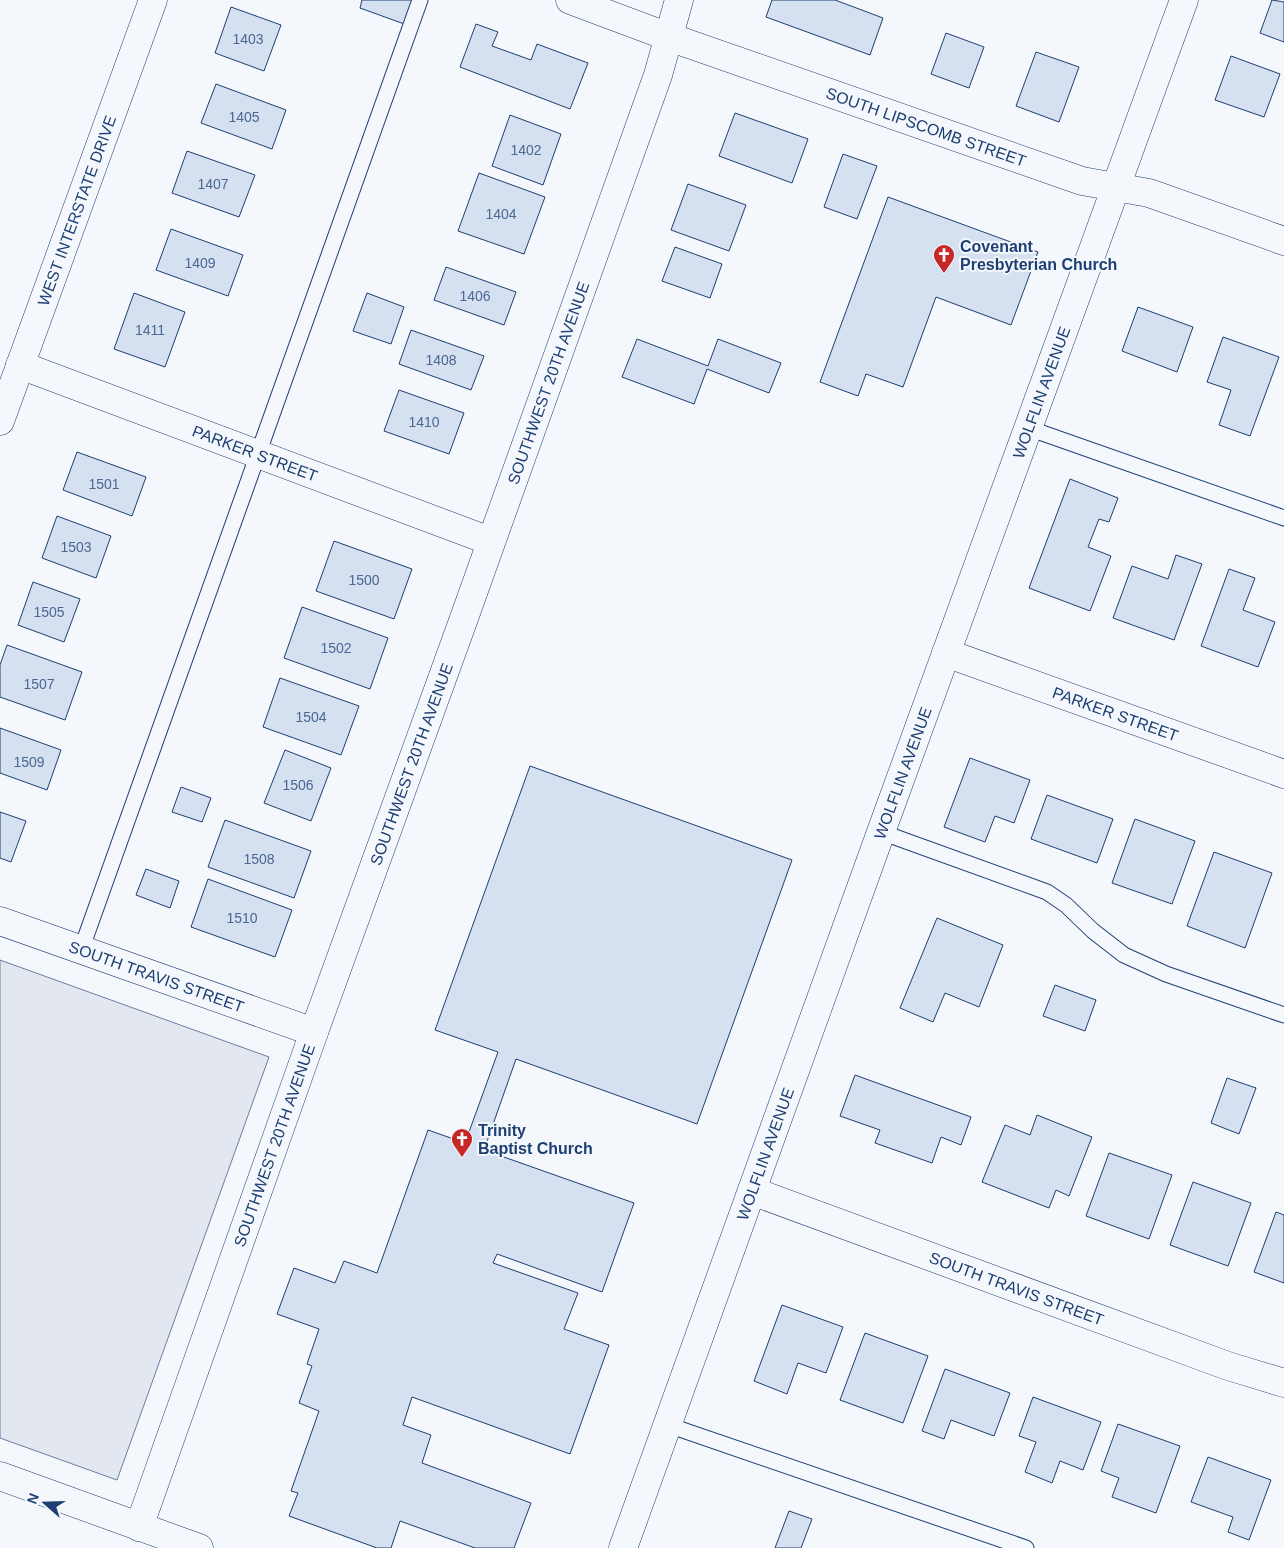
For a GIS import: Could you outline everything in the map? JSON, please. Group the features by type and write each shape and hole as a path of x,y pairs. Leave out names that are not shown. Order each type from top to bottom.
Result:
{"street":[{"name":"WEST INTERSTATE DRIVE","path":"0,422 153,0"},
{"name":"SOUTH LIPSCOMB STREET","path":"570,0 669,38 1082,181 1149,192 1284,241"},
{"name":"SOUTHWEST 20TH AVENUE","path":"139,1527 314,1032 658,75 679,0"},
{"name":"WOLFLIN AVENUE","path":"623,1548 1184,0"},
{"name":"PARKER STREET","path":"20,365 490,541"},
{"name":"PARKER STREET","path":"946,653 1284,774"},
{"name":"SOUTH TRAVIS STREET","path":"0,921 314,1032"},
{"name":"SOUTH TRAVIS STREET","path":"752,1191 1228,1366 1284,1384"},
{"path":"0,1476 200,1548"}],"lane":[{"path":"81,950 420,0"},
{"path":"1028,428 1284,518"},
{"path":"881,832 1047,892 1066,905 1093,931 1124,955 1166,974 1284,1015"},
{"path":"668,1425 1026,1548"}],"shaded area":[{"path":"0,960 269,1057 117,1480 0,1438"}],"building":[{"path":"362,0 416,0 407,25 360,8"},
{"path":"772,0 835,0 883,18 870,55 766,17"},
{"path":"1272,0 1284,2 1284,42 1260,33"},
{"path":"231,7 281,25 264,71 215,53"},
{"path":"476,24 498,32 492,46 531,60 537,44 588,63 570,109 460,67"},
{"path":"946,33 984,47 969,88 931,74"},
{"path":"1036,52 1079,67 1059,122 1016,106"},
{"path":"1231,56 1280,74 1264,117 1215,100"},
{"path":"216,84 286,110 272,149 201,123"},
{"path":"735,113 808,139 792,183 719,156"},
{"path":"510,115 561,134 543,185 492,166"},
{"path":"187,151 255,175 239,217 172,193"},
{"path":"843,154 877,166 857,219 824,207"},
{"path":"479,173 545,197 524,254 458,231"},
{"path":"688,184 746,205 729,251 671,230"},
{"name":"Covenant Presbyterian Church","path":"888,197 1038,252 1011,325 936,297 903,387 866,374 858,396 820,382"},
{"path":"171,229 243,255 228,296 156,270"},
{"path":"675,247 722,264 710,298 662,281"},
{"path":"446,267 516,292 504,325 434,300"},
{"path":"134,293 185,312 165,367 114,349"},
{"path":"367,293 404,307 391,344 353,331"},
{"path":"1138,307 1193,327 1177,372 1122,351"},
{"path":"411,330 484,356 471,390 399,364"},
{"path":"1223,337 1279,357 1250,436 1219,425 1231,390 1207,382"},
{"path":"637,339 708,366 718,339 781,363 769,393 707,369 694,404 622,377"},
{"path":"399,390 464,413 449,454 384,431"},
{"path":"77,452 146,477 132,516 63,490"},
{"path":"1070,479 1118,498 1109,522 1099,519 1088,547 1111,556 1090,611 1029,588"},
{"path":"57,516 111,536 96,578 42,558"},
{"path":"334,541 412,569 394,619 316,591"},
{"path":"1176,555 1202,564 1174,640 1113,618 1132,566 1168,579"},
{"path":"1229,569 1255,578 1243,610 1275,622 1258,667 1201,646"},
{"path":"33,582 80,599 64,642 18,625"},
{"path":"302,607 388,638 370,689 284,658"},
{"path":"7,645 82,672 65,720 0,697 0,665"},
{"path":"280,678 359,706 341,755 263,727"},
{"path":"0,728 61,750 47,790 0,773"},
{"path":"285,750 331,768 311,821 264,803"},
{"path":"970,758 1030,780 1014,823 995,816 985,842 944,827"},
{"name":"Trinity Baptist Church","path":"530,766 792,860 697,1124 516,1059 484,1150 634,1203 602,1292 497,1254 493,1263 578,1293 564,1329 609,1345 570,1454 412,1397 403,1425 431,1435 422,1463 531,1503 514,1548 475,1548 400,1521 391,1548 377,1548 289,1516 298,1493 291,1491 319,1411 299,1403 312,1366 307,1364 319,1329 277,1314 294,1268 335,1283 344,1261 377,1273 428,1130 465,1143 498,1052 435,1030"},
{"path":"181,787 211,798 202,822 172,812"},
{"path":"1047,795 1113,819 1097,863 1031,839"},
{"path":"0,812 26,821 11,862 0,858"},
{"path":"1135,819 1195,841 1172,904 1112,883"},
{"path":"225,820 311,851 294,898 208,867"},
{"path":"1214,852 1272,873 1245,948 1187,926"},
{"path":"146,869 179,881 170,908 136,895"},
{"path":"208,879 292,910 275,957 191,927"},
{"path":"937,918 1003,945 979,1007 945,993 933,1022 900,1008"},
{"path":"1055,985 1096,1000 1085,1031 1043,1016"},
{"path":"855,1075 971,1117 961,1145 941,1137 932,1163 875,1143 880,1130 840,1116"},
{"path":"1227,1078 1256,1088 1239,1134 1211,1123"},
{"path":"1037,1115 1092,1137 1069,1196 1056,1190 1049,1208 982,1182 1005,1125 1030,1135"},
{"path":"1109,1153 1172,1175 1149,1239 1086,1216"},
{"path":"1193,1182 1251,1203 1228,1266 1170,1245"},
{"path":"1276,1212 1284,1215 1284,1283 1254,1272"},
{"path":"782,1305 843,1327 826,1373 798,1363 787,1394 754,1381"},
{"path":"865,1333 928,1356 903,1423 840,1400"},
{"path":"945,1369 1010,1393 994,1436 951,1420 944,1439 922,1431"},
{"path":"1033,1397 1101,1422 1083,1470 1060,1461 1052,1483 1025,1472 1036,1442 1019,1436"},
{"path":"1118,1424 1180,1446 1156,1513 1112,1497 1119,1478 1101,1471"},
{"path":"1208,1457 1271,1480 1249,1540 1228,1532 1233,1517 1191,1502"},
{"path":"789,1511 812,1519 801,1548 775,1548"}],"place":[{"name":"Covenant Presbyterian Church","path":"944,274"},
{"name":"Trinity Baptist Church","path":"462,1158"}]}
